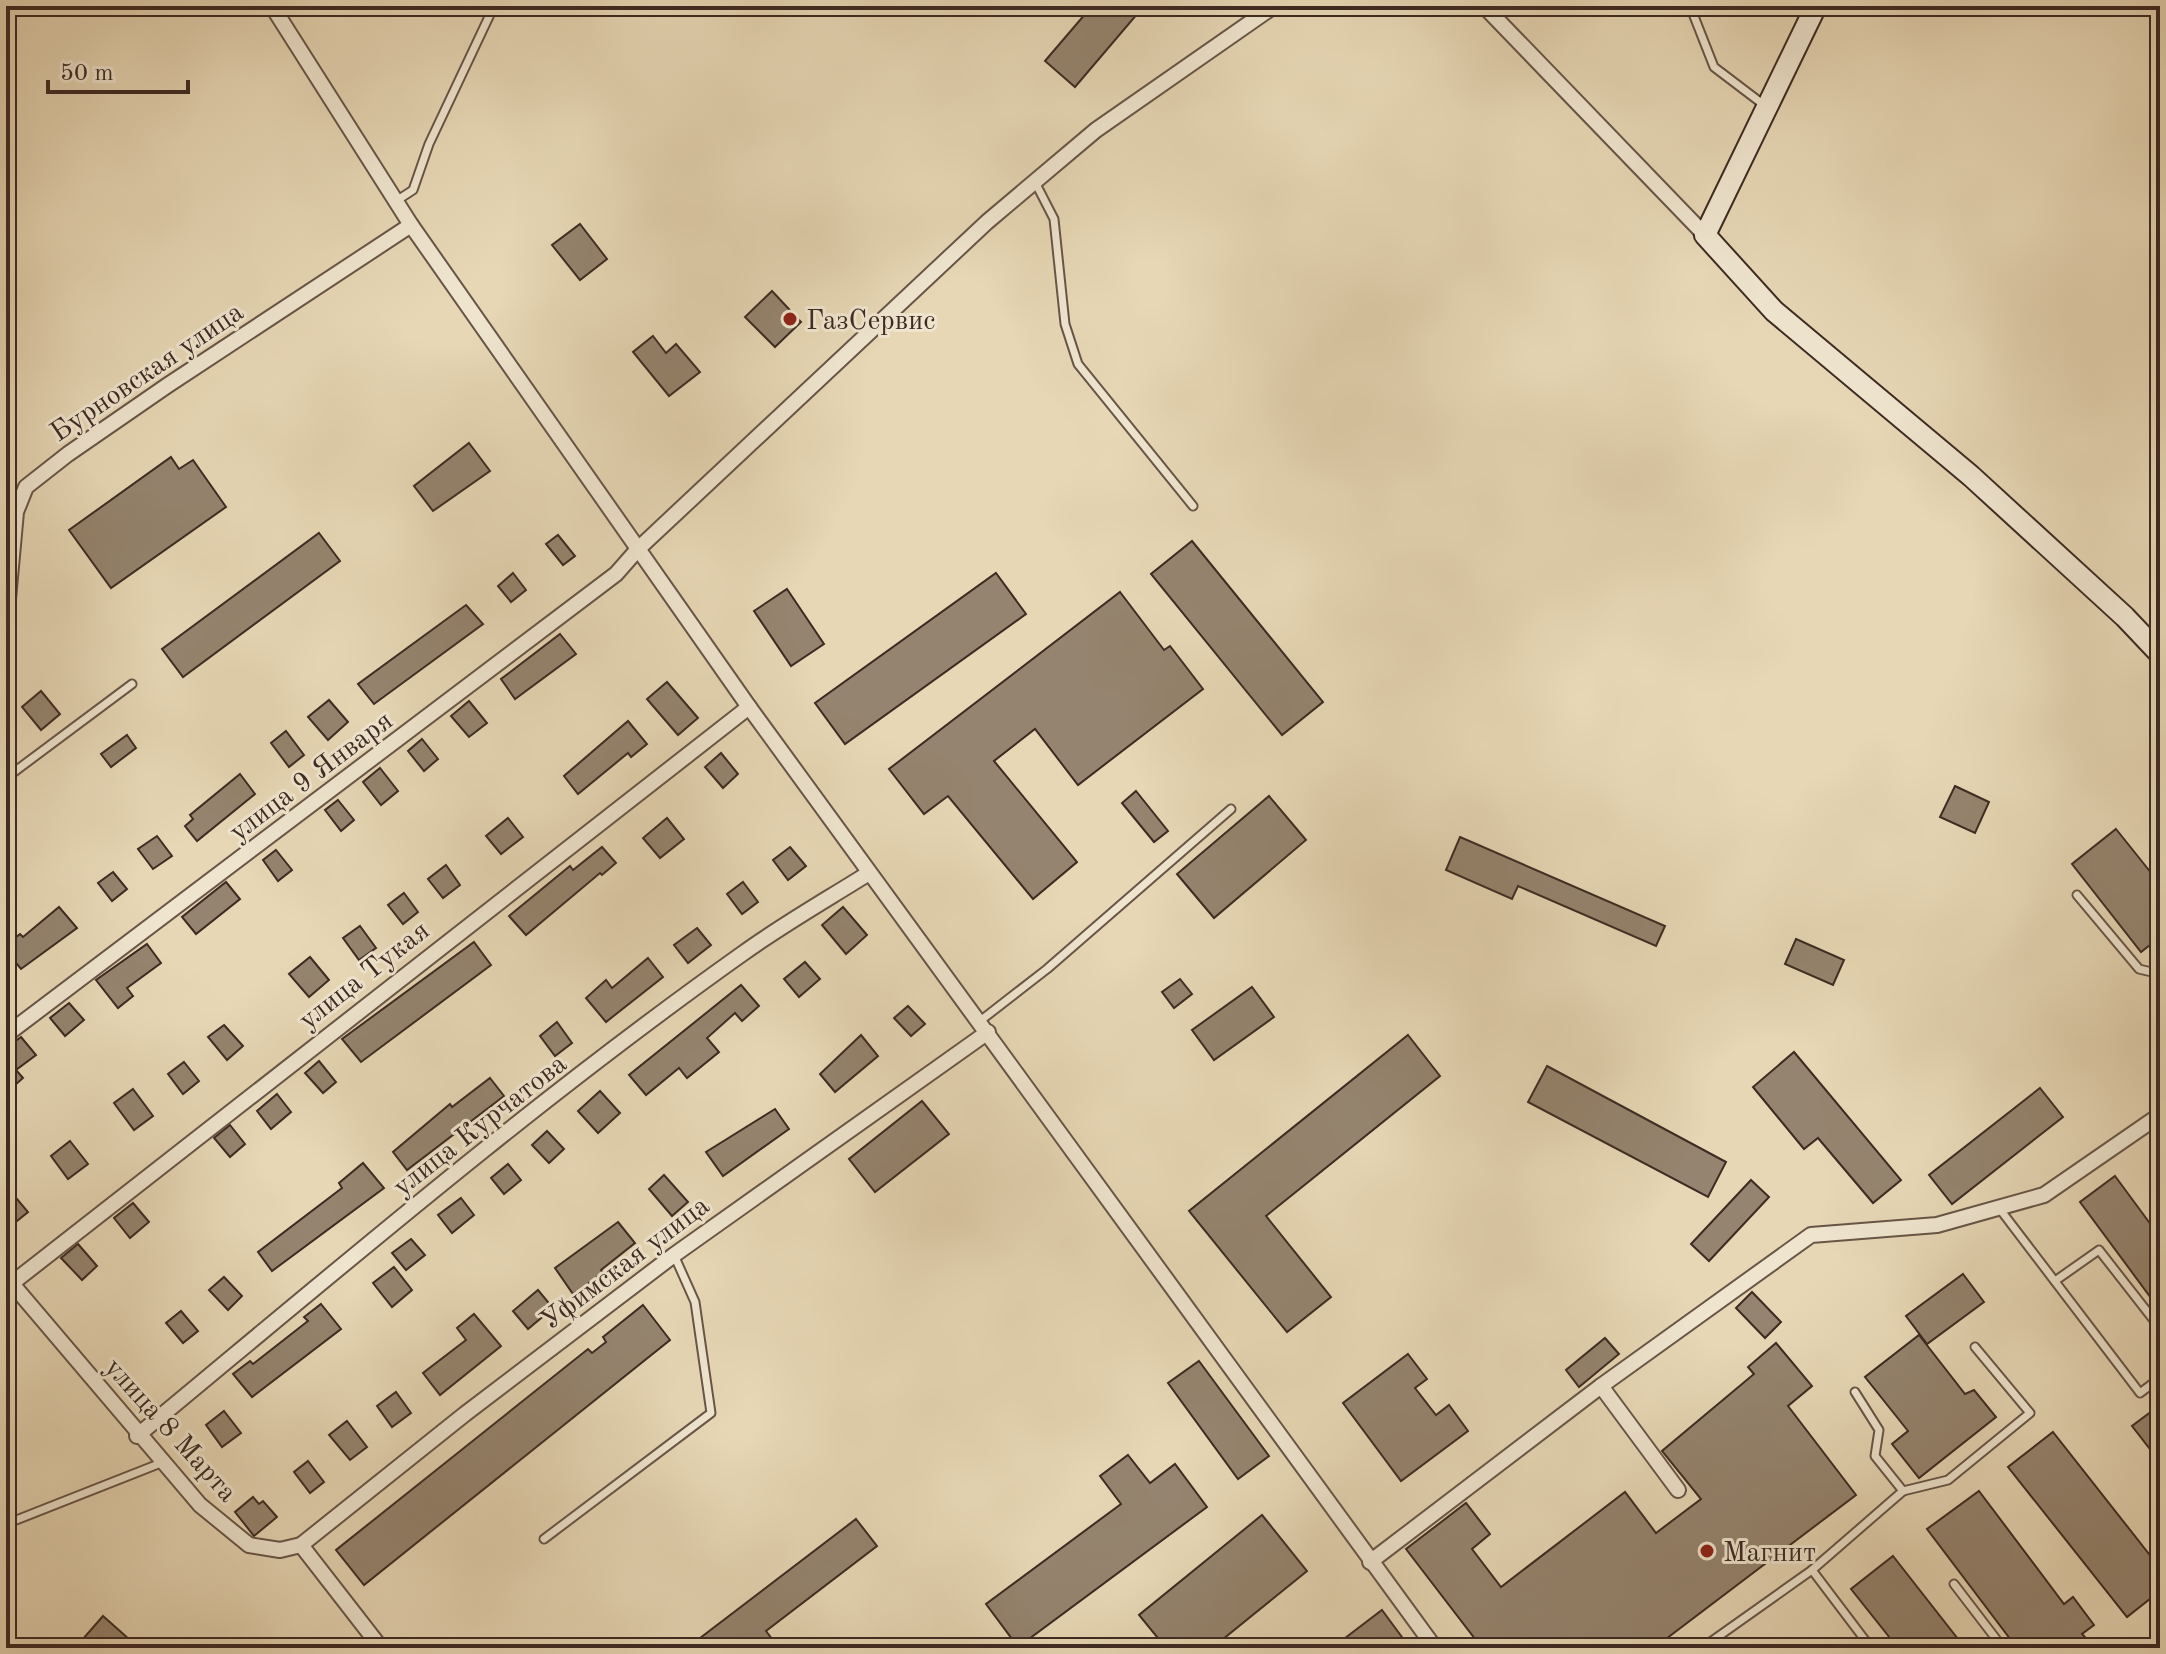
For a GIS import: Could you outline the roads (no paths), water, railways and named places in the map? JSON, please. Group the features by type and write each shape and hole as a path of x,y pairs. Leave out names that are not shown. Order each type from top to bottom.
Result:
{"street":[{"path":"272,6 411,225 749,707 1435,1648"},
{"name":"улица 9 Января","path":"6,1035 616,574 638,549 1035,182 1096,130 1274,6"},
{"path":"1484,6 1774,311 1971,476 2125,617 2160,654"},
{"path":"1705,235 1816,6"},
{"name":"Бурновская улица","path":"6,621 16,512 26,487 168,385 411,225"},
{"name":"улица Тукая","path":"8,1280 749,707"},
{"name":"улица Курчатова","path":"137,1436 390,1227 578,1079 743,953 869,873"},
{"name":"Уфимская улица","path":"301,1545 465,1414 674,1255 984,1027"},
{"path":"1370,1562 1601,1386 1811,1235 1937,1225 2044,1195 2160,1115"},
{"name":"улица 8 Марта","path":"8,1280 137,1436 200,1505 249,1545 280,1550 301,1545"},
{"path":"1601,1386 1678,1490"},
{"path":"301,1545 381,1648"}],"lane":[{"path":"396,201 413,190 429,144 494,6"},
{"path":"1690,6 1714,67 1766,107"},
{"path":"1035,182 1054,219 1065,324 1078,364 1193,506"},
{"path":"6,778 132,684"},
{"path":"984,1027 1231,809"},
{"path":"2077,895 2139,969 2160,974"},
{"path":"1999,1208 2140,1393 2160,1378"},
{"path":"2055,1281 2099,1250 2160,1328"},
{"path":"544,1539 711,1413 695,1302 674,1255"},
{"path":"1702,1648 1812,1570 1903,1491 1948,1480 2030,1413 1975,1347"},
{"path":"1855,1392 1879,1430 1875,1456 1903,1491"},
{"path":"6,1524 161,1463"},
{"path":"1812,1570 1871,1648"},
{"path":"1954,1584 2003,1648"}],"place":[{"name":"ГазСервис","path":"790,319"},
{"name":"Магнит","path":"1707,1551"}]}
